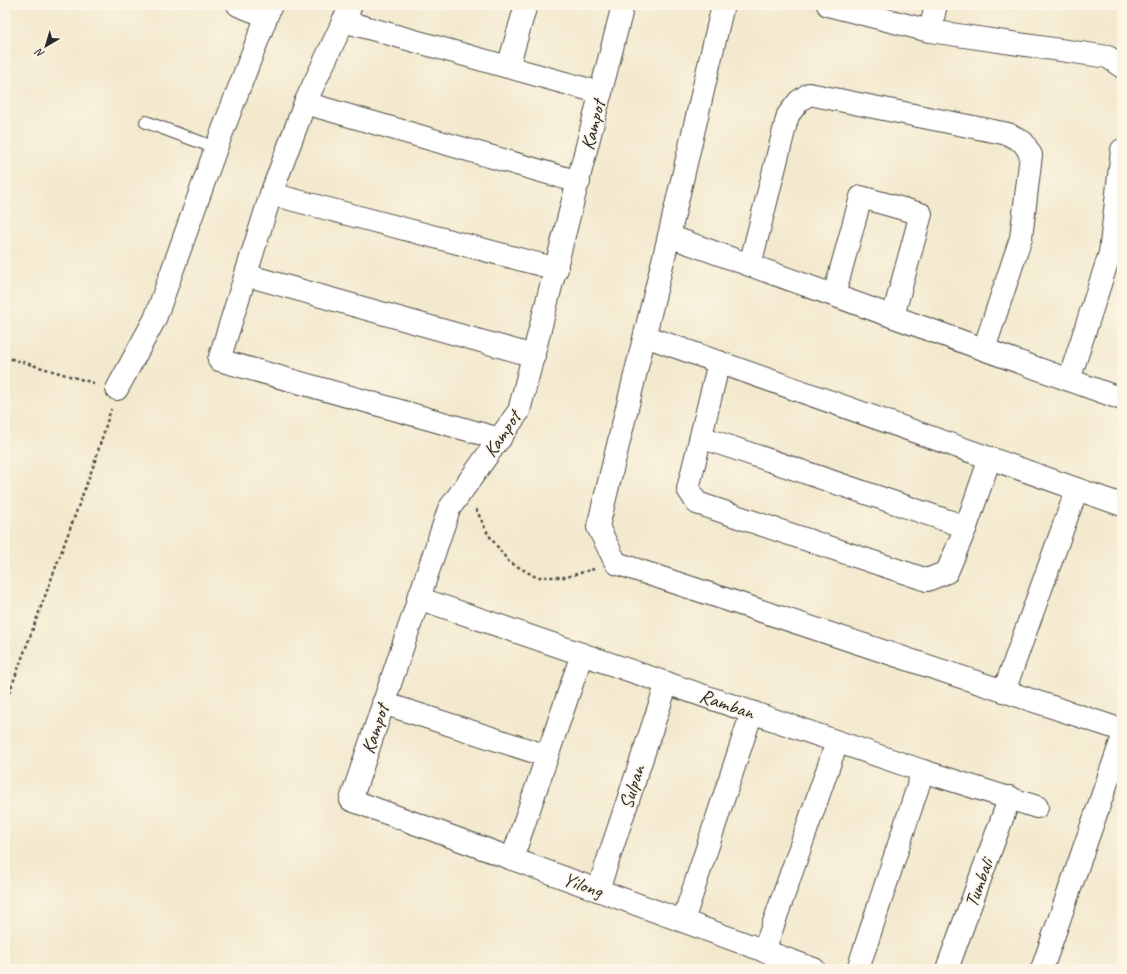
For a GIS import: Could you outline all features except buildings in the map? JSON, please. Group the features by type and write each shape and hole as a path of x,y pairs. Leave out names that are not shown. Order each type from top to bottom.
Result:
{"street":[{"path":"117,389 155,319 216,148 268,11 238,5"},
{"path":"508,67 526,5"},
{"name":"Kampot","path":"351,800 449,509 519,411 557,270 621,13 621,5"},
{"path":"723,5 669,236 598,526 616,563 1122,730"},
{"path":"828,5 930,31 1108,57 1122,67"},
{"path":"930,31 936,5"},
{"path":"500,439 219,360 272,194 305,103 347,13 508,67 601,93"},
{"path":"750,265 788,115 799,101 809,94 1008,134 1023,142 1031,155 1021,238 984,349"},
{"path":"305,103 579,182"},
{"path":"1069,380 1110,253 1122,150"},
{"path":"272,194 557,270"},
{"path":"834,295 861,197 921,214 893,316"},
{"path":"669,236 1122,399"},
{"path":"246,275 534,356"},
{"path":"645,336 1122,505"},
{"path":"719,362 688,489 697,503 927,580 947,572 966,527 990,458"},
{"path":"701,437 966,527"},
{"path":"1004,691 1078,489"},
{"name":"Ramban","path":"418,598 837,742 1037,807"},
{"path":"512,859 582,654"},
{"name":"Sulpan","path":"598,890 667,683"},
{"path":"384,703 547,756"},
{"path":"683,922 752,712"},
{"path":"1042,969 1122,740"},
{"path":"764,951 837,742"},
{"path":"858,969 923,771"},
{"name":"Tumbali","path":"947,969 1010,797"},
{"name":"Yilong","path":"351,800 814,969"}],"lane":[{"path":"146,122 216,148"}],"path":[{"path":"5,358 117,389 94,464 5,704"},
{"path":"466,486 488,534 508,561 536,577 566,577 616,563"}]}
